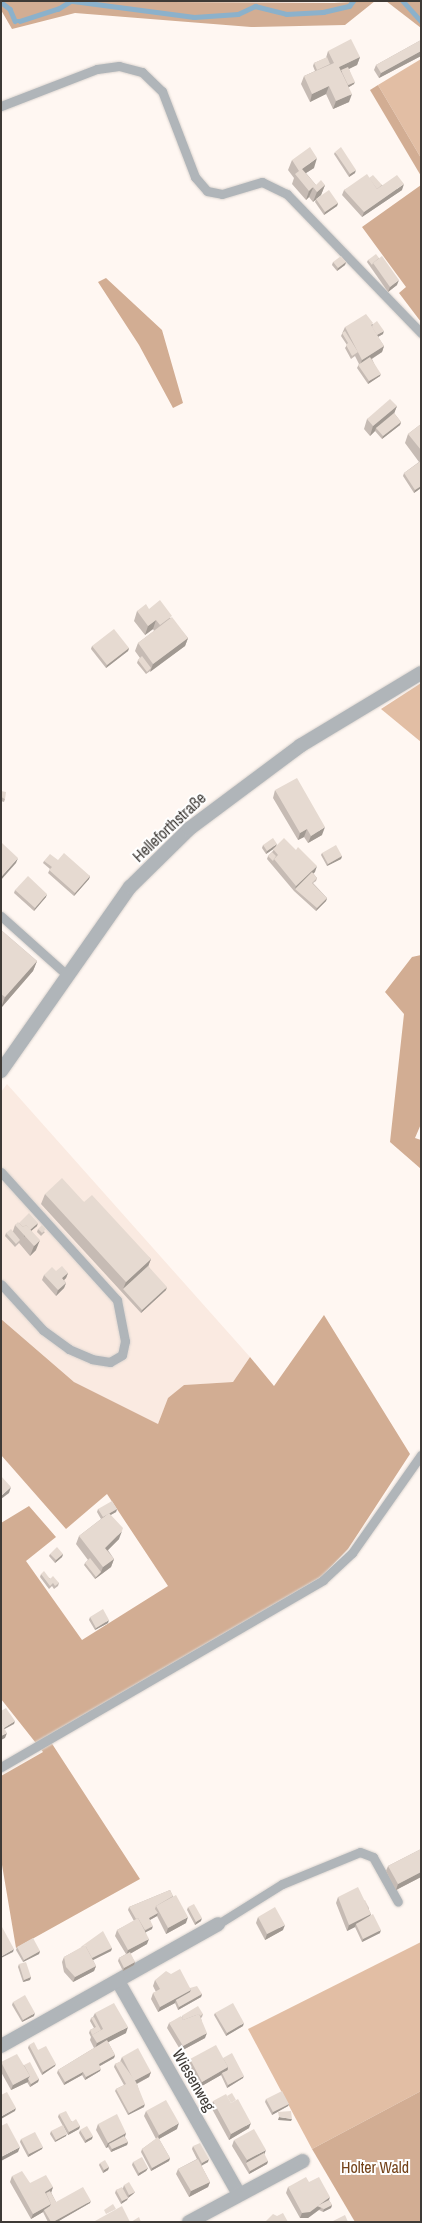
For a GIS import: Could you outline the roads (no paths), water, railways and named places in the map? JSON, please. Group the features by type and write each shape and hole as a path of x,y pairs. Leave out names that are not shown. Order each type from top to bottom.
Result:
{"street":[{"name":"Helleforthstraße","path":"1,1071 130,887 189,829 296,749 421,673"},
{"path":"1,2046 119,1983 218,1924"},
{"name":"Wiesenweg","path":"119,1983 239,2194"},
{"path":"189,2222 303,2160"}],"lane":[{"path":"1,106 97,69 119,66 142,72 162,91 195,177 207,191 222,194 262,182 287,194 421,333"},
{"path":"1,916 68,976"},
{"path":"1,1172 117,1300 126,1341 122,1354 110,1362 69,1349 43,1330 1,1284"},
{"path":"1,1767 323,1580 352,1554 421,1454"},
{"path":"218,1924 282,1884 360,1852 373,1857 398,1902"}],"waterway":[{"path":"1,2 10,9 15,21 20,21 58,9 71,1"},
{"path":"73,1 194,17 238,14 255,6 286,14 323,12 349,6 353,1"},
{"path":"403,1 421,21"}],"park label":[{"name":"Holter Wald","path":"375,2167"}]}
